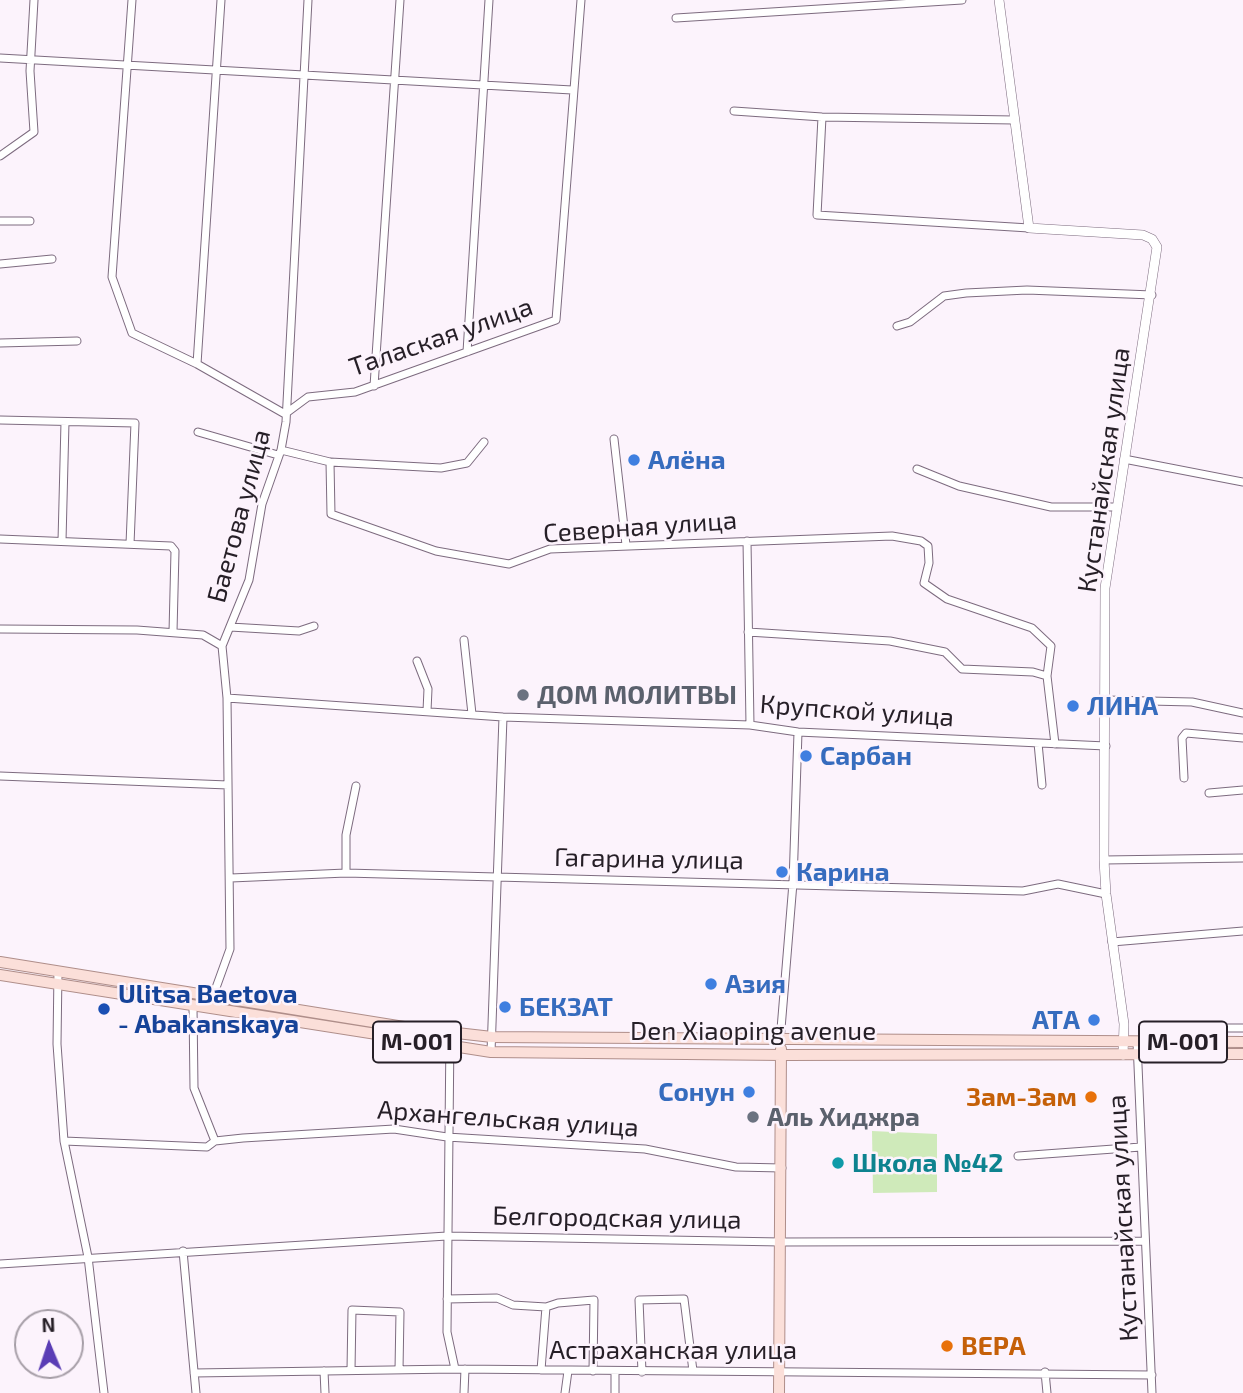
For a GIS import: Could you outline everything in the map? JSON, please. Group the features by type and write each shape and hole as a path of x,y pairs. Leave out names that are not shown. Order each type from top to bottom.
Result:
{"main road":[{"name":"M-001","path":"0,962 58,971"},
{"name":"Den Xiaoping avenue","path":"58,971 450,1033 492,1037 1243,1042"},
{"name":"M-001","path":"0,975 57,984"},
{"name":"Den Xiaoping avenue","path":"57,984 491,1052 782,1055 1243,1054"},
{"path":"779,1393 782,1168 780,1041"}],"street":[{"path":"0,156 34,132 30,57 34,0"},
{"path":"132,0 130,64 111,277 132,333 197,364 285,414"},
{"path":"197,364 221,0"},
{"name":"Баетова улица","path":"213,996 230,949 227,698 222,646 249,580 262,504 286,422 308,0"},
{"path":"374,386 400,0"},
{"path":"467,352 489,0"},
{"name":"Талаская улица","path":"285,414 308,397 355,392 556,320 581,0"},
{"path":"677,18 962,0"},
{"path":"822,117 817,215 1029,228 999,0"},
{"path":"0,58 30,57 572,90"},
{"path":"734,111 822,117 1014,120"},
{"path":"0,221 30,221"},
{"name":"Кустанайская улица","path":"1029,228 1143,235 1152,239 1157,247 1152,295 1105,587 1107,700 1104,860 1106,894 1124,1024 1122,1055"},
{"path":"0,264 52,259"},
{"path":"897,326 910,322 944,296 966,293 1027,290 1152,295"},
{"path":"0,343 77,341"},
{"path":"0,420 135,423 130,544"},
{"path":"62,541 65,422"},
{"path":"198,432 330,462 441,468 467,463 484,442"},
{"path":"614,439 626,545"},
{"path":"1124,458 1243,482"},
{"name":"Северная улица","path":"330,462 331,514 436,551 509,564 550,549 892,536 921,541 928,546 929,563 924,583 947,599 1032,628 1051,646 1048,676"},
{"path":"917,469 959,486 1051,507 1117,507"},
{"path":"0,538 171,546 175,551 173,632"},
{"path":"747,541 750,725"},
{"path":"230,627 299,631 314,626"},
{"path":"0,629 173,632 203,635 222,646"},
{"path":"748,632 890,641 945,652 962,669 1033,672 1048,676 1055,744"},
{"path":"464,640 472,714"},
{"path":"417,661 428,689 427,711"},
{"name":"Крупской улица","path":"227,698 503,717 750,725 798,732 1106,746"},
{"path":"1107,700 1192,702 1243,713"},
{"path":"491,1052 503,717"},
{"path":"780,1041 793,883 798,732"},
{"path":"1184,778 1182,738 1186,733 1243,738"},
{"path":"1038,743 1042,785"},
{"path":"0,776 228,785"},
{"path":"346,873 346,835 356,786"},
{"path":"1209,793 1243,790"},
{"path":"1104,860 1243,858"},
{"name":"Гагарина улица","path":"231,878 346,873 1023,891 1058,884 1106,894"},
{"path":"1112,942 1243,932"},
{"path":"58,971 57,1044 64,1141 88,1257 104,1393"},
{"path":"193,1007 194,1088 215,1141"},
{"path":"1216,1028 1243,1028"},
{"path":"450,1033 447,1332 455,1369"},
{"name":"Кустанайская улица","path":"1137,1042 1152,1393"},
{"name":"Архангельская улица","path":"64,1141 207,1147 215,1141 394,1129 447,1136 645,1149 736,1167 782,1168"},
{"path":"1018,1156 1141,1147"},
{"name":"Белгородская улица","path":"0,1264 447,1236 781,1242 1145,1241"},
{"path":"183,1251 196,1393"},
{"path":"447,1299 497,1298 513,1305 546,1307 558,1303 594,1300 593,1371"},
{"path":"642,1372 639,1300 684,1299 693,1371"},
{"path":"541,1370 546,1307"},
{"path":"351,1370 352,1310 400,1312 399,1370"},
{"path":"464,1393 465,1369"},
{"name":"Астраханская улица","path":"194,1373 465,1369 1152,1375"},
{"path":"324,1370 325,1393"},
{"path":"565,1393 568,1371"},
{"path":"615,1372 615,1393"},
{"path":"1045,1372 1047,1393"}],"green space":[{"path":"872,1131 937,1134 937,1192 873,1193"}],"place":[{"name":"Алёна","path":"634,460"},
{"name":"ДОМ МОЛИТВЫ","path":"523,695"},
{"name":"ЛИНА","path":"1073,706"},
{"name":"Сарбан","path":"806,756"},
{"name":"Карина","path":"782,872"},
{"name":"Азия","path":"711,984"},
{"name":"БЕКЗАТ","path":"505,1007"},
{"name":"Ulitsa Baetova - Abakanskaya","path":"104,1009"},
{"name":"АТА","path":"1094,1020"},
{"name":"Сонун","path":"749,1092"},
{"name":"Зам-Зам","path":"1091,1097"},
{"name":"Аль Хиджра","path":"753,1117"},
{"name":"Школа №42","path":"838,1163"},
{"name":"ВЕРА","path":"947,1346"}]}
